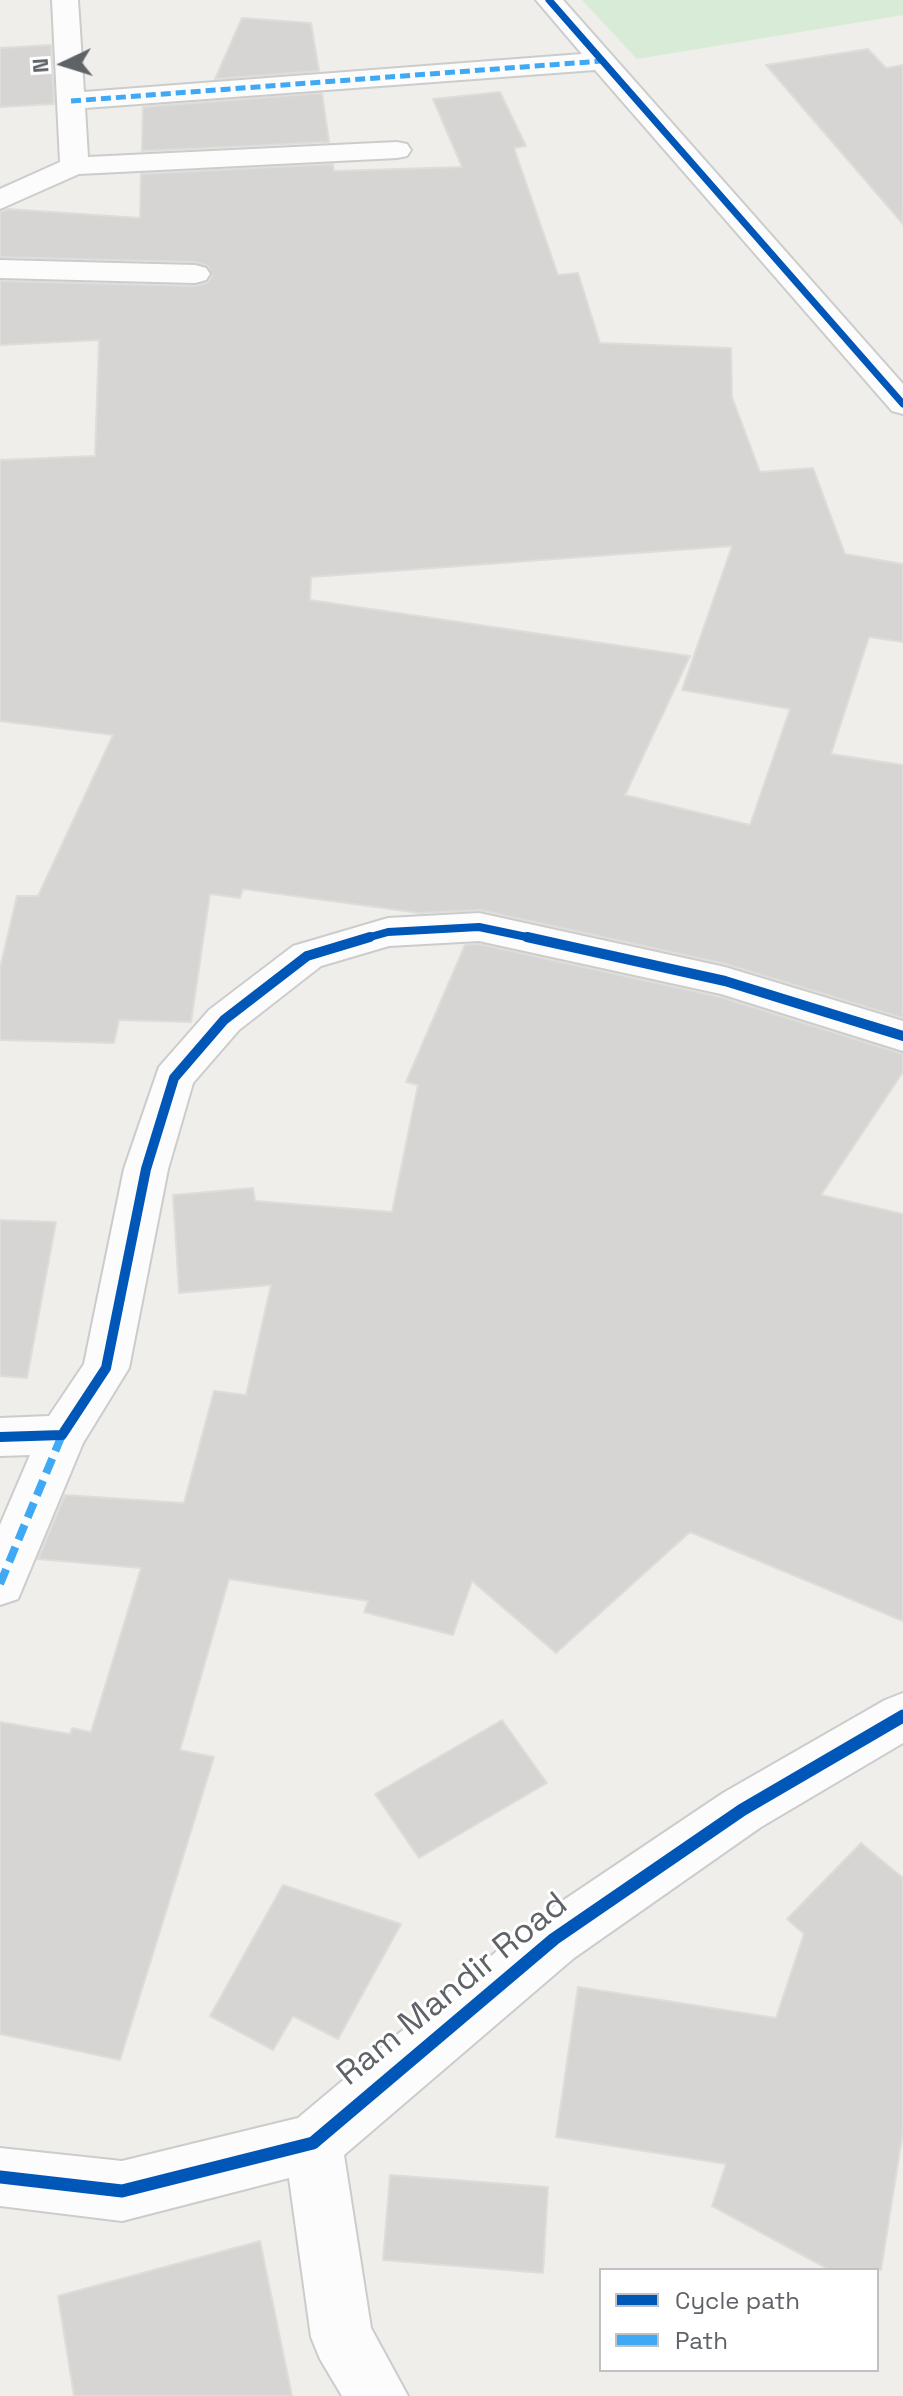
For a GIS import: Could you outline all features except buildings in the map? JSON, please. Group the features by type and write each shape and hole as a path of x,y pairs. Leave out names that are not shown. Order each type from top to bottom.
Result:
{"street":[{"path":"65,0 74,166"},
{"path":"549,0 889,369 903,404"},
{"path":"71,101 602,61"},
{"path":"0,200 74,166 397,150"},
{"path":"0,269 195,274"},
{"path":"0,1584 62,1435 106,1368 146,1169 174,1078 224,1020 307,956 388,932 479,927 725,981 903,1036"},
{"path":"0,1437 62,1435"},
{"name":"Ram Mandir Road","path":"0,2177 122,2191 313,2143 554,1939 742,1810 903,1716"},
{"path":"313,2143 342,2337 377,2396"}],"green space":[{"path":"582,0 903,0 903,15 637,59"}],"marked path":[{"path":"71,101 602,61"},
{"path":"0,1584 62,1435"}],"cycle path":[{"path":"549,0 903,404"},
{"path":"0,1437 62,1435 106,1368 146,1169 174,1078 224,1020 307,956 388,932 479,927 725,981 903,1036"},
{"path":"0,2177 122,2191 313,2143 554,1939 742,1810 903,1716"}]}
